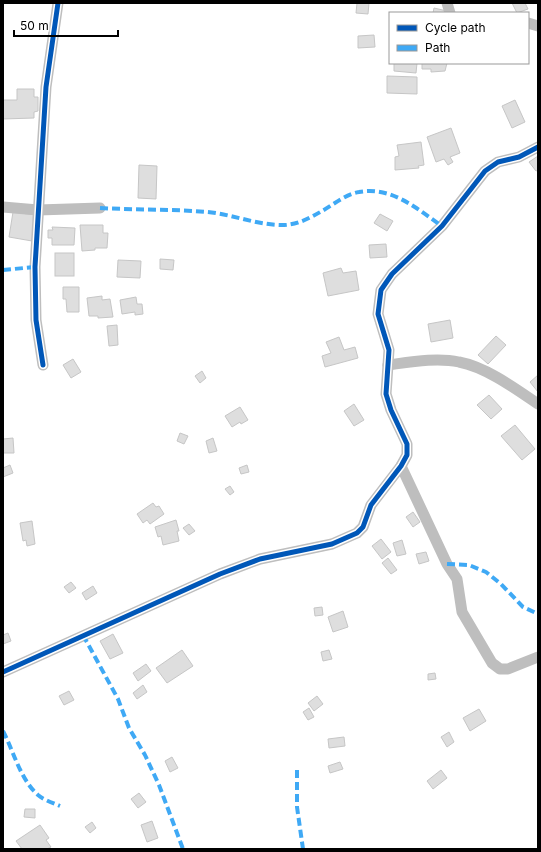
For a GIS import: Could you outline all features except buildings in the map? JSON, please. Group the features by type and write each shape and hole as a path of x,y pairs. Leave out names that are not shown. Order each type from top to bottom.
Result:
{"street":[{"path":"43,364 36,320 35,267 46,87 58,3"},
{"path":"3,672 220,574 260,559 332,544 351,537 363,527 371,505 401,466 407,455 407,444 388,402 386,387 389,350 378,314 381,290 392,274 442,226 485,171 498,162 519,157 538,147"},
{"path":"3,207 38,210 100,208"},
{"path":"388,365 410,362 459,362 473,366 512,386 538,404"},
{"path":"401,466 447,564 457,579 462,612 492,663 500,669 508,669 538,657"}],"marked path":[{"path":"100,208 207,212 261,223 285,225 306,219 354,193 371,191 382,192 404,200 442,226"},
{"path":"3,270 35,267"},
{"path":"447,564 469,565 486,572 501,584 523,607 538,614"},
{"path":"83,635 118,699 129,728 145,755 159,785 183,849"},
{"path":"3,731 22,773 32,789 38,795 60,806"},
{"path":"297,770 297,807 303,849"}],"cycle path":[{"path":"43,365 36,320 35,267 46,87 58,3"},
{"path":"3,672 220,574 260,559 332,544 357,533 363,527 371,505 401,466 407,455 407,444 391,410 386,394 389,350 378,314 381,290 392,274 442,226 485,171 498,162 519,157 538,147"}]}
